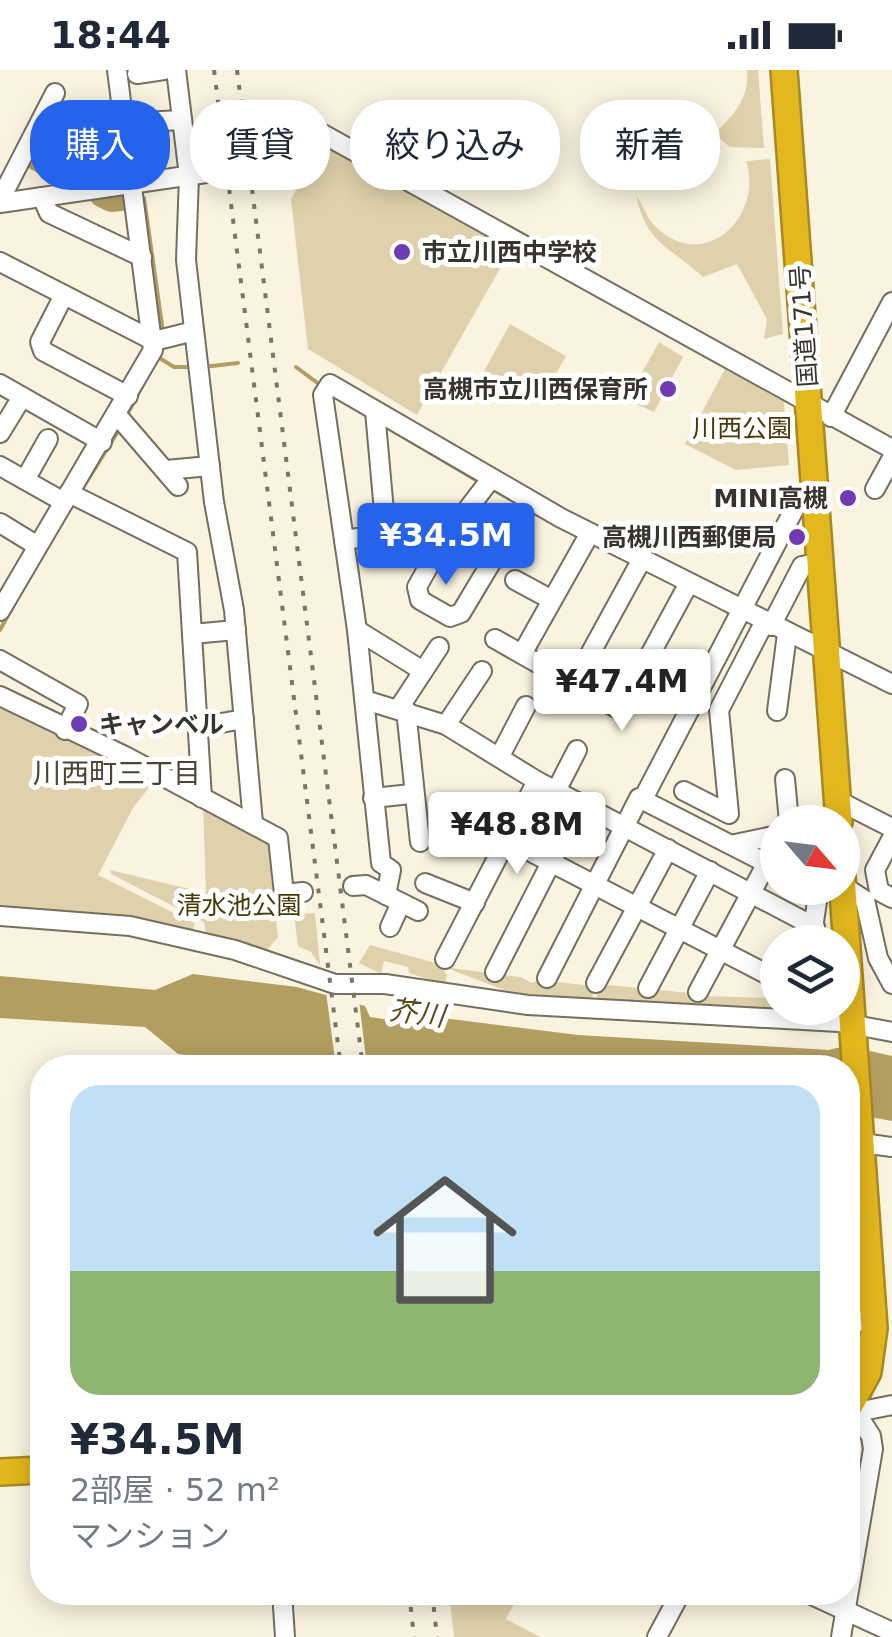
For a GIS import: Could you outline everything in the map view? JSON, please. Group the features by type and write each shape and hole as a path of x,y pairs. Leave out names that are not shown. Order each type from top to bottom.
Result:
{"highway":[{"name":"国道171号","path":"784,70 820,412 815,498 838,805"},
{"path":"828,905 854,1028 856,1055"},
{"path":"860,1110 874,1328 868,1372 860,1390"},
{"path":"0,1472 30,1471"}],"street":[{"path":"118,70 121,100"},
{"path":"138,74 164,70"},
{"path":"176,70 189,176 186,260 210,466 236,630 253,823"},
{"path":"51,100 55,93"},
{"path":"170,121 182,120"},
{"path":"330,138 892,449"},
{"path":"0,201 30,142"},
{"path":"170,179 189,176"},
{"path":"0,201 91,190"},
{"path":"0,612 6,586 72,497 154,342 132,190"},
{"path":"42,196 48,212 142,257"},
{"path":"0,262 154,342 194,330"},
{"path":"64,295 40,342 43,351 128,396"},
{"path":"820,412 892,302"},
{"path":"0,384 102,442"},
{"path":"390,928 402,903 392,870 382,863 365,700 323,395 330,384 490,480 642,559 687,587 892,684"},
{"path":"0,433 22,396"},
{"path":"344,540 386,534 375,411"},
{"path":"117,415 178,486"},
{"path":"25,480 48,439"},
{"path":"876,489 892,458"},
{"path":"0,466 187,552 224,552"},
{"path":"166,470 210,466"},
{"path":"490,480 442,544 416,587 420,600 450,618 461,614 528,500"},
{"path":"547,978 799,500 815,498"},
{"path":"0,523 36,545"},
{"path":"522,654 590,533"},
{"path":"187,552 202,798"},
{"path":"573,685 642,559"},
{"path":"684,791 729,814 719,710 774,627 802,566 820,562"},
{"path":"514,580 552,600"},
{"path":"496,639 620,710 687,587"},
{"path":"774,627 777,711"},
{"path":"192,634 236,630"},
{"path":"356,630 423,671"},
{"path":"420,842 402,709 439,647"},
{"path":"0,660 78,704 65,730"},
{"path":"446,725 482,671"},
{"path":"0,696 278,838 284,894 304,892"},
{"path":"365,700 446,725 500,754 537,780 751,893 798,925"},
{"path":"500,754 526,706"},
{"path":"198,727 244,719"},
{"path":"556,790 578,750"},
{"path":"786,779 788,805"},
{"path":"446,959 537,780"},
{"path":"374,798 411,794"},
{"path":"644,797 760,859"},
{"path":"494,972 581,804"},
{"path":"458,818 507,839 760,971"},
{"path":"860,818 892,828"},
{"path":"892,838 876,870 879,891 892,898"},
{"path":"734,844 760,839"},
{"path":"596,983 668,849"},
{"path":"648,988 710,871"},
{"path":"698,992 760,878"},
{"path":"425,883 475,903"},
{"path":"354,886 366,885 402,903"},
{"path":"860,899 865,900 878,958 892,984"},
{"path":"0,916 130,926 235,950 335,984 372,983 528,1006 892,1032"},
{"path":"862,1138 892,1147"},
{"path":"860,1320 874,1328"},
{"path":"860,1408 892,1406"},
{"path":"860,1420 882,1449 860,1547"},
{"path":"283,1605 285,1637"},
{"path":"657,1637 674,1605"},
{"path":"835,1605 892,1632"},
{"path":"841,1637 847,1605"}],"green space":[{"path":"747,70 758,70 764,148 730,147 720,139 720,128 743,98"},
{"path":"330,150 350,161 350,190 404,190 511,249 417,415 308,349 291,200 296,190 330,190"},
{"path":"770,159 783,334 764,339 767,319 737,264 703,277 653,235 636,195 656,227 674,240 710,242 726,233 746,202 746,161"},
{"path":"510,324 566,356 539,404 483,373"},
{"path":"659,342 683,357 654,412 627,400"},
{"name":"川西公園","path":"725,369 784,402 789,465 736,470 685,444"},
{"name":"清水池公園","path":"0,702 154,781 133,808 98,875 194,923 193,934 73,911 0,908"},
{"name":"清水池公園","path":"203,803 273,840 278,875 271,877 278,937 267,950 206,935 204,922 111,874 110,870 206,893"},
{"path":"315,913 320,965 311,952 298,946 294,914"},
{"path":"370,945 439,964 447,975 445,985 409,973 408,967 384,961 381,974 359,963"},
{"path":"444,967 520,977 532,983 538,980 594,986 592,999 509,992"},
{"path":"598,984 690,993 696,995 695,1004 597,999"},
{"path":"700,996 760,998 760,1007 699,1005"},
{"path":"450,1605 514,1605 506,1619 540,1637 454,1637"}],"shaded area":[{"path":"193,974 297,987 365,1006 370,1017 397,1021 403,1013 578,1035 868,1050 892,1056 892,1121 860,1115 860,1055 186,1055 178,1054 145,1027 0,1018 0,976 155,990"}],"pier":[{"path":"326,992 359,1000 366,1055 334,1055"}],"waterway":[{"path":"126,70 128,84"},
{"path":"101,196 111,201 129,199"},
{"path":"144,198 163,332"},
{"path":"126,417 163,346"},
{"path":"161,359 174,367 194,367"},
{"path":"203,367 238,363"},
{"path":"296,367 323,387"},
{"path":"382,424 481,483"},
{"path":"79,494 119,430"},
{"path":"490,488 516,502"},
{"path":"0,630 18,597"},
{"path":"716,605 729,613"}],"railway":[{"path":"214,70 339,1055"},
{"path":"237,70 361,1055"},
{"path":"410,1605 414,1637"},
{"path":"433,1605 437,1637"}],"place":[{"name":"市立川西中学校","path":"402,252"},
{"name":"高槻市立川西保育所","path":"668,389"},
{"name":"MINI高槻","path":"848,498"},
{"name":"高槻川西郵便局","path":"797,537"},
{"name":"キャンベル","path":"79,724"}],"district":[{"name":"川西町三丁目","path":"117,773"}],"water label":[{"name":"芥川","path":"417,1013"}]}
